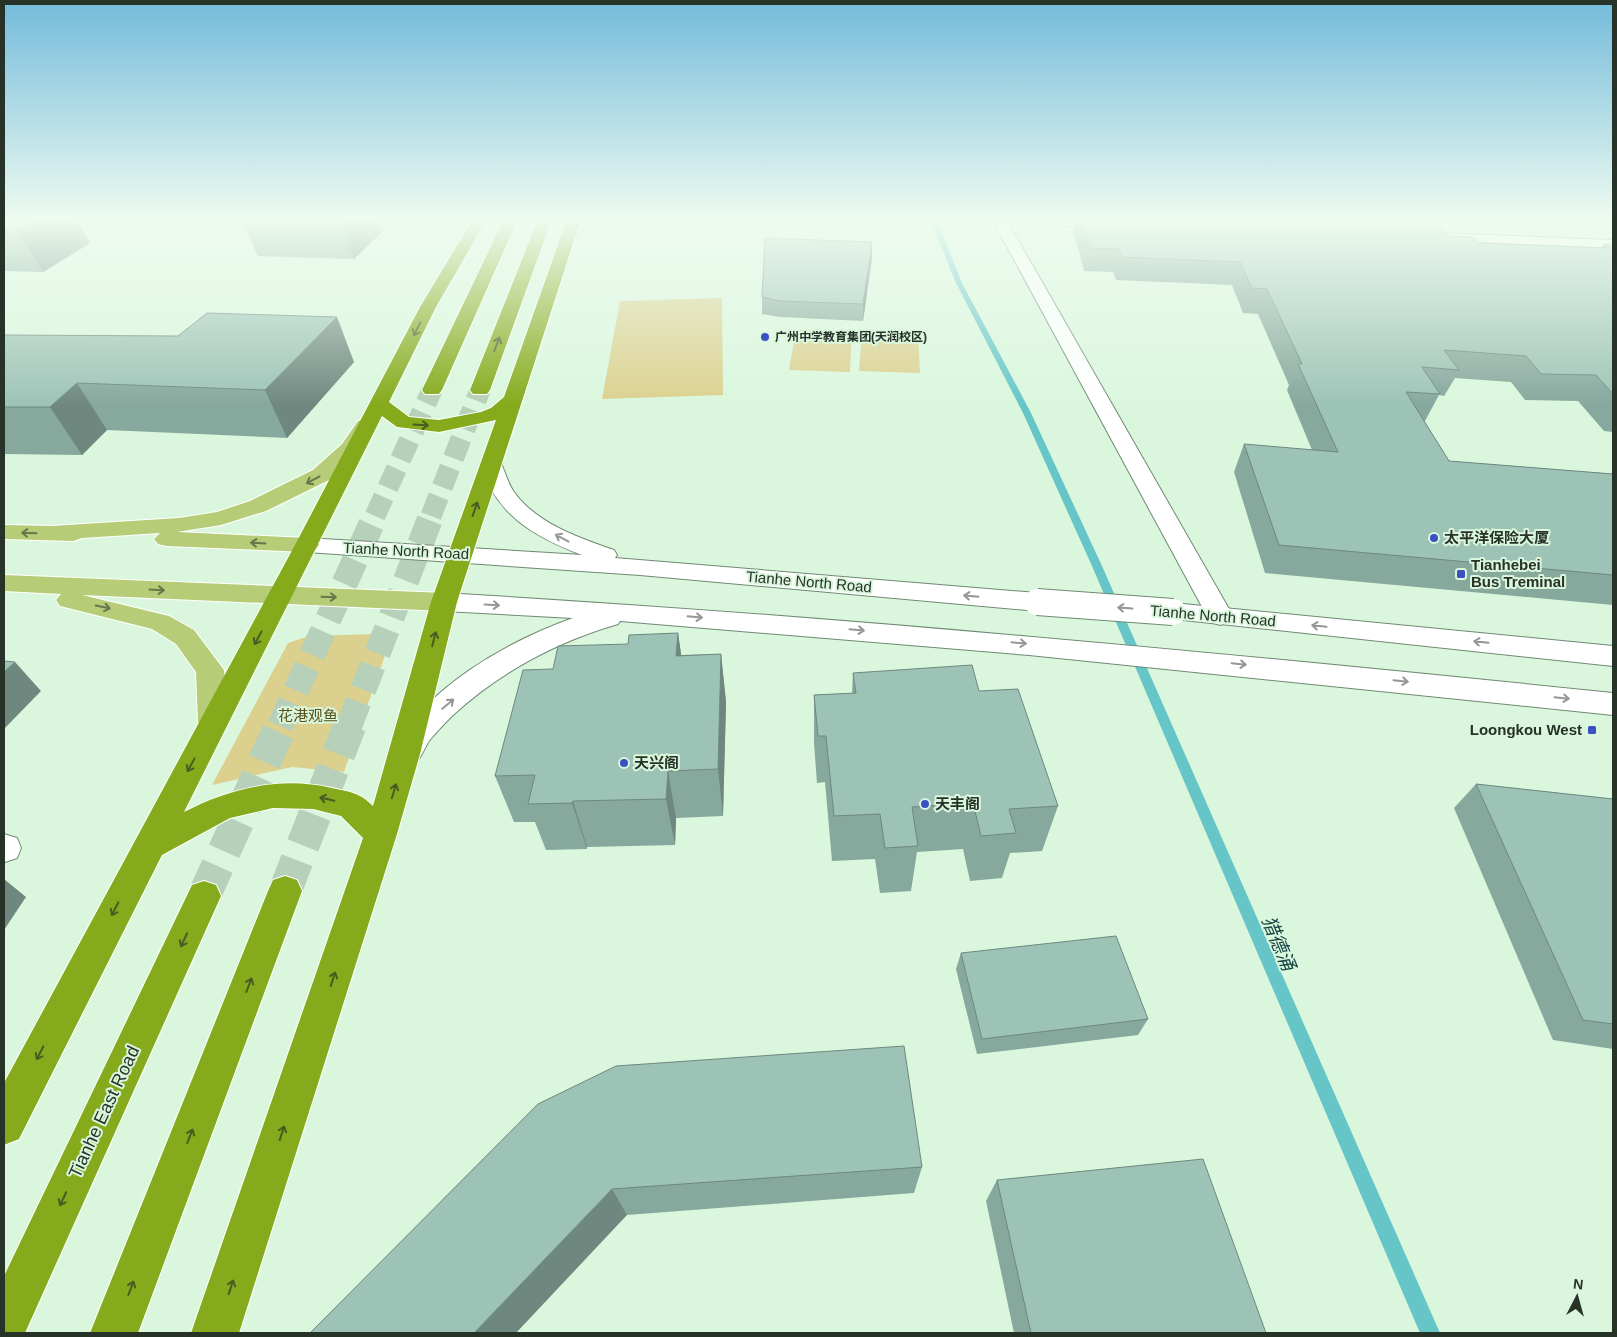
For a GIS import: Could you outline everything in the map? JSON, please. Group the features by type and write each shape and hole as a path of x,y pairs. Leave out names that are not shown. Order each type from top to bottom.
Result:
{"highway":[{"path":"4,1124 213,722 281,596 442,281"},
{"path":"432,390 482,281"},
{"path":"480,390 521,281"},
{"path":"215,1333 381,834 405,754 444,602 553,281"},
{"path":"379,404 404,423 439,426 486,417 498,412 514,398"},
{"path":"148,846 222,807 273,795 313,796 351,805 381,834"},
{"path":"114,1333 285,891"},
{"name":"Tianhe East Road","path":"4,1327 204,896"}],"main road":[{"path":"1034,281 1220,616"},
{"path":"54,534 179,524 221,518 258,506 321,475 350,448 379,404"},
{"path":"491,465 502,491 531,521 577,546 640,567"},
{"name":"Tianhe North Road","path":"4,532 307,545 640,567 1220,616 1613,656"},
{"path":"4,585 444,602 646,613 1067,647 1613,704"},
{"path":"4,585 160,622 185,637 210,670 213,722"},
{"path":"405,754 424,726 445,706 478,680 518,655 550,638 589,621 646,613"}],"green space":[{"path":"722,298 723,395 602,399 620,301"},
{"path":"796,330 852,332 850,372 789,370"},
{"path":"862,332 918,333 920,373 859,371"},
{"name":"花港观鱼","path":"375,634 389,644 344,772 292,767 212,785 288,643 309,636"}],"building":[{"path":"763,281 866,281 863,304 779,301 762,297"},
{"path":"1249,281 1613,281 1613,394 1596,375 1541,374 1526,356 1444,350 1459,370 1422,367 1440,394 1406,392 1449,461 1613,474 1613,575 1279,545 1244,444 1338,452 1298,364 1302,364 1267,289 1252,288"},
{"path":"207,313 337,317 265,390 77,383 50,407 4,407 4,335 178,336"},
{"path":"678,633 676,656 721,654 718,769 668,771 666,799 573,801 572,803 528,804 535,775 495,776 523,670 553,669 558,646 628,644 629,635"},
{"path":"4,661 15,662 4,672"},
{"path":"972,665 979,691 1018,689 1058,806 1009,809 1016,833 981,836 973,803 912,807 918,846 885,848 880,814 834,816 826,736 818,736 814,695 856,693 853,673"},
{"path":"1476,784 1613,799 1613,1024 1583,1020"},
{"path":"1116,936 1148,1019 982,1039 961,953"},
{"path":"904,1046 922,1167 612,1189 474,1333 310,1333 538,1104 616,1066"},
{"path":"1203,1159 1266,1333 1031,1333 997,1180"}],"waterway":[{"name":"猎德涌","path":"958,281 1027,413 1097,566 1430,1333"}],"tunnel":[{"path":"375,516 432,390"},
{"path":"431,516 480,390"},
{"path":"280,726 376,514"},
{"path":"349,726 432,514"},
{"path":"204,896 281,725"},
{"path":"285,891 350,725"}],"place":[{"name":"广州中学教育集团(天润校区)","path":"765,337"},
{"name":"太平洋保险大厦","path":"1434,538"},
{"name":"Tianhebei Bus Treminal","path":"1461,574"},
{"name":"Loongkou West","path":"1592,730"},
{"name":"天兴阁","path":"624,763"},
{"name":"天丰阁","path":"925,804"}]}
